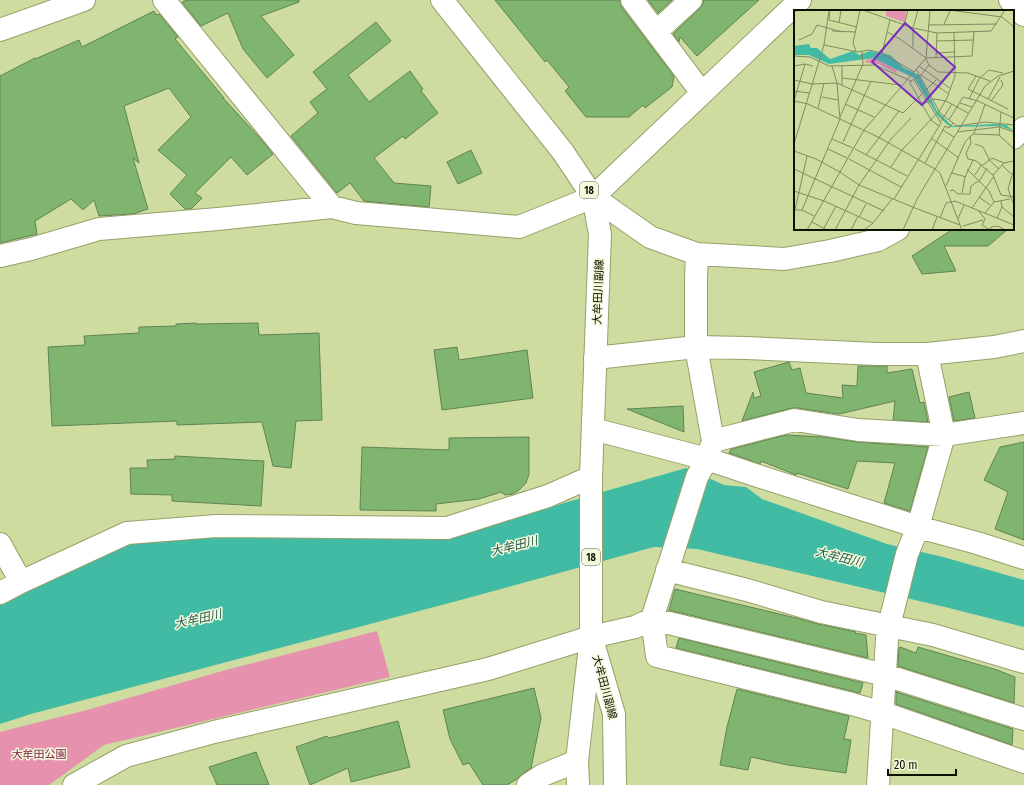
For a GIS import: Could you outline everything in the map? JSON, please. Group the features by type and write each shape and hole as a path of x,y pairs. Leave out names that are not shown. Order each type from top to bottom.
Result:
{"street":[{"path":"2,24 84,0"},
{"path":"164,0 332,207"},
{"name":"大牟田川副線","path":"442,0 563,152 594,197 600,234 591,477 591,637 577,761 578,785"},
{"path":"632,0 702,93"},
{"path":"656,32 691,0"},
{"path":"0,256 31,249 99,229 218,219 332,207 356,213 519,227 594,197 800,0"},
{"path":"1010,0 1024,15"},
{"path":"1014,137 1024,128"},
{"path":"594,197 650,237 697,254 784,259 830,251 878,240 896,230"},
{"path":"697,254 696,347 706,459 667,570 652,619 657,656 852,704 883,713 1024,762"},
{"path":"595,358 696,347 754,348 877,354 927,354 994,347 1024,341"},
{"path":"878,785 885,675 891,618 907,554 918,527 944,436 927,354"},
{"path":"706,459 795,420 858,430 944,436 1024,423"},
{"path":"593,429 706,459 918,527 977,543 1024,558"},
{"path":"0,593 127,534 216,526 447,528 548,496 591,477"},
{"path":"0,544 21,582"},
{"path":"667,570 747,590 821,612 891,618 933,635 1024,662"},
{"path":"74,785 126,756 214,732 488,669 591,637 635,627 652,619 885,675 1024,719"},
{"name":"大牟田川副線","path":"591,637 614,714 615,785"},
{"path":"528,785 543,775 577,761"}],"green space":[{"name":"大牟田公園","path":"377,631 390,677 104,745 49,785 0,785 0,732 87,710 222,671"}],"water":[{"name":"大牟田川","path":"686,468 724,485 746,487 762,499 887,544 943,557 1024,580 1024,627 697,549 654,547 31,714 0,724 0,599 147,530 449,536"}],"building":[{"path":"187,0 299,0 299,2 261,16 294,55 267,78 243,49 228,13 201,26 182,2"},
{"path":"495,0 620,0 622,8 674,76 672,87 645,108 643,105 629,117 586,117 565,91 569,87 547,60 545,62"},
{"path":"648,0 672,0 658,13"},
{"path":"703,0 759,0 697,56 680,37 679,42 673,34 699,9 703,4"},
{"path":"154,11 156,15 159,14 178,37 175,39 223,98 273,154 247,175 231,157 195,193 202,198 191,209 185,209 170,194 187,175 158,150 191,117 169,88 124,106 139,163 133,158 148,209 133,214 99,216 94,200 83,210 71,199 35,221 37,234 0,243 0,76 35,58 79,40 82,47"},
{"path":"376,22 391,41 348,75 369,102 410,71 423,89 421,91 438,113 405,139 403,136 374,158 394,183 431,186 429,207 364,201 350,183 337,193 291,136 318,113 310,102 327,89 313,72"},
{"path":"471,150 482,173 458,184 447,162"},
{"path":"951,230 1007,230 988,246 944,246 956,271 922,274 912,256"},
{"path":"258,323 259,335 319,333 322,420 296,421 291,468 273,466 262,422 177,425 177,421 52,426 48,347 85,345 84,336 139,333 139,327 176,326 176,324"},
{"path":"457,347 459,360 527,350 533,398 442,410 434,350"},
{"path":"789,362 792,370 800,368 806,393 843,398 842,385 857,386 858,366 887,366 887,373 912,369 920,403 924,402 928,422 893,420 895,401 839,414 792,408 742,421 753,392 754,398 761,396 754,372"},
{"path":"969,392 975,418 954,421 949,397"},
{"path":"683,406 684,432 627,409"},
{"path":"786,435 824,437 857,442 928,447 910,511 884,503 895,463 857,461 848,489 797,473 796,475 761,461 760,464 729,453 731,449"},
{"path":"529,437 529,474 526,483 518,491 512,494 505,495 501,492 479,499 436,504 436,511 360,510 362,447 449,450 449,438"},
{"path":"1024,442 1024,540 995,529 1008,492 984,480 1000,447"},
{"path":"175,456 264,461 261,506 172,501 172,495 131,494 130,468 148,468 147,460 175,459"},
{"path":"675,589 866,635 868,658 669,610"},
{"path":"679,638 863,683 860,693 676,648"},
{"path":"900,647 916,653 918,647 997,670 1015,677 1014,703 898,666"},
{"path":"534,688 541,718 531,768 507,785 483,785 469,763 463,765 450,739 443,710"},
{"path":"737,689 849,716 844,739 851,740 846,773 788,765 751,757 748,770 720,765 727,727"},
{"path":"896,692 1013,729 1012,745 896,704"},
{"path":"398,721 410,767 351,782 348,768 310,785 296,747 327,736 329,738"},
{"path":"256,752 269,785 217,785 209,767"}]}
